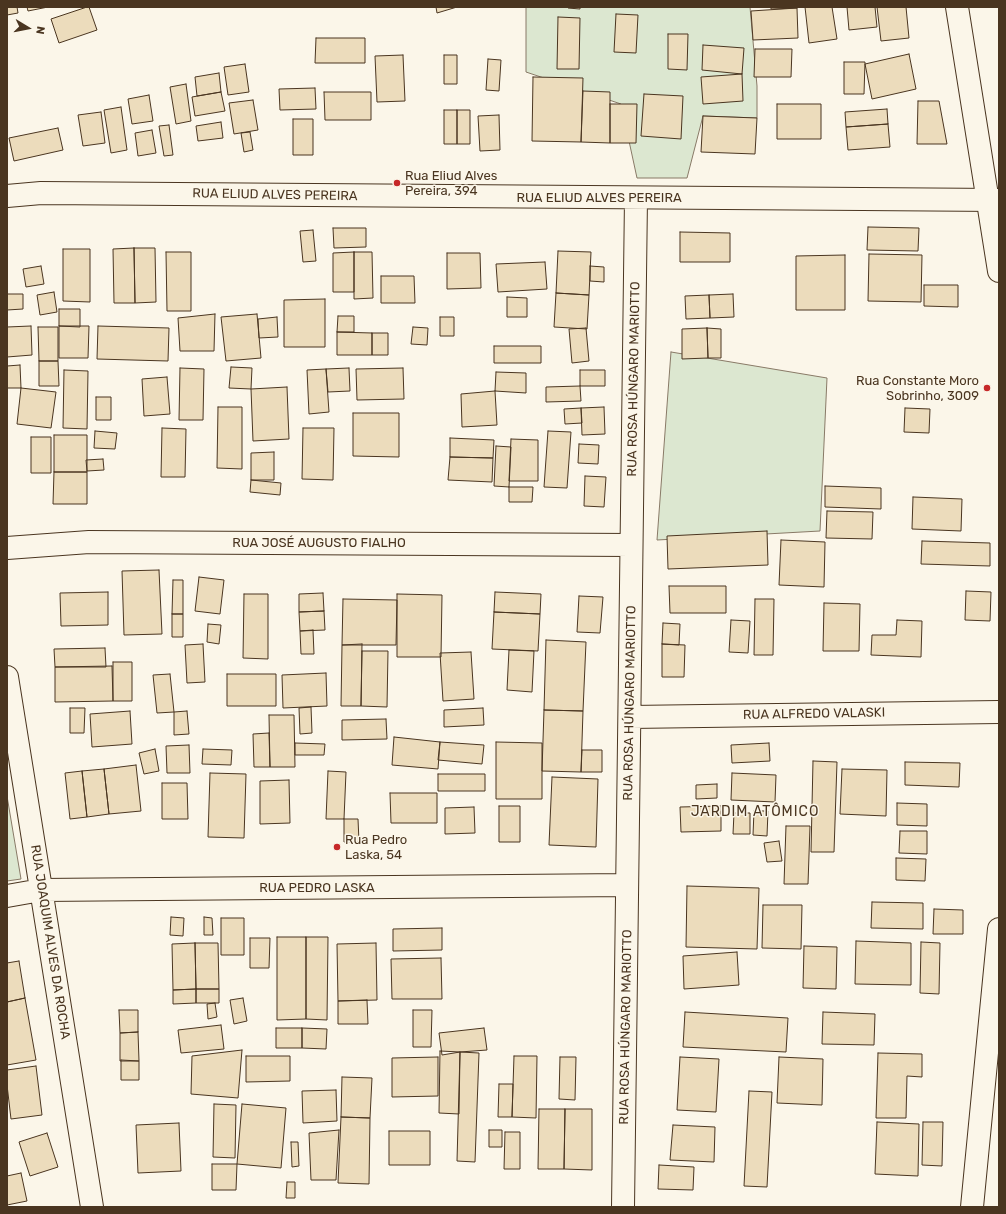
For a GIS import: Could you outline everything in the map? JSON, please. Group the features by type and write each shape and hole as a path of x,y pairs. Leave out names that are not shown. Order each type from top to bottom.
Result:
{"street":[{"path":"957,7 994,201 999,271"},
{"name":"RUA ELIUD ALVES PEREIRA","path":"7,196 13,194 49,193 994,201"},
{"name":"RUA ROSA HÚNGARO MARIOTTO","path":"623,1207 636,198"},
{"name":"RUA JOSÉ AUGUSTO FIALHO","path":"7,548 89,542 632,546"},
{"name":"RUA JOAQUIM ALVES DA ROCHA","path":"7,677 92,1207"},
{"name":"RUA ALFREDO VALASKI","path":"630,717 999,712"},
{"name":"RUA PEDRO LASKA","path":"7,896 42,890 627,885"},
{"path":"972,1207 999,930"}],"green space":[{"path":"526,7 750,7 757,86 757,118 703,116 687,178 637,178 621,104 526,72"},
{"path":"671,352 827,378 820,531 657,540"},
{"path":"7,796 21,879 7,881"}],"building":[{"path":"7,7 17,7 18,13 7,15"},
{"path":"27,7 48,7 28,11"},
{"path":"89,7 97,30 59,43 51,19"},
{"path":"436,7 457,7 437,13"},
{"path":"580,7 580,9 568,8"},
{"path":"771,7 797,7 797,8 771,9"},
{"path":"805,7 832,7 837,39 809,43"},
{"path":"847,7 875,7 877,27 849,30"},
{"path":"877,7 906,7 909,38 881,41"},
{"path":"797,8 798,38 753,40 751,11"},
{"path":"616,14 638,15 636,53 614,52"},
{"path":"558,17 580,18 579,69 557,69"},
{"path":"668,34 688,34 687,70 668,69"},
{"path":"316,38 365,38 365,63 315,63"},
{"path":"703,45 744,48 742,74 702,70"},
{"path":"755,49 792,49 791,77 754,77"},
{"path":"909,54 916,89 872,99 865,64"},
{"path":"403,55 405,101 377,102 375,56"},
{"path":"444,55 457,55 457,84 444,84"},
{"path":"488,59 501,60 499,91 486,90"},
{"path":"844,62 865,62 864,94 844,94"},
{"path":"245,64 249,92 228,95 224,67"},
{"path":"219,73 221,92 197,96 195,77"},
{"path":"742,74 743,101 703,104 701,77"},
{"path":"533,77 583,78 581,142 532,141"},
{"path":"186,84 191,121 176,124 170,87"},
{"path":"315,88 316,109 280,110 279,89"},
{"path":"583,91 610,92 610,143 581,142"},
{"path":"221,92 225,111 195,116 192,97"},
{"path":"324,92 371,92 371,120 325,120"},
{"path":"644,94 683,96 681,139 641,136"},
{"path":"149,95 153,121 132,124 128,99"},
{"path":"253,100 258,130 234,134 229,103"},
{"path":"918,101 939,101 947,144 917,144"},
{"path":"610,104 637,104 636,143 610,143"},
{"path":"777,104 821,104 821,139 777,139"},
{"path":"121,107 127,150 111,153 104,110"},
{"path":"887,109 888,124 846,127 845,112"},
{"path":"444,110 457,110 457,144 444,144"},
{"path":"457,110 470,110 470,144 457,144"},
{"path":"101,112 105,143 83,146 78,115"},
{"path":"499,115 500,150 480,151 478,116"},
{"path":"703,116 757,118 755,154 701,152"},
{"path":"293,119 313,119 313,155 293,155"},
{"path":"221,122 223,138 198,141 196,126"},
{"path":"888,124 890,147 848,150 846,127"},
{"path":"169,125 173,155 164,156 159,126"},
{"path":"58,128 63,150 14,161 9,138"},
{"path":"152,130 156,153 138,156 135,133"},
{"path":"250,132 253,150 244,152 241,133"},
{"path":"868,227 919,228 918,251 867,250"},
{"path":"333,228 366,228 366,247 334,248"},
{"path":"313,230 316,261 303,262 300,231"},
{"path":"680,232 730,233 730,262 680,262"},
{"path":"134,248 155,248 156,302 135,303"},
{"path":"134,248 135,303 114,303 113,249"},
{"path":"63,249 90,249 90,302 63,301"},
{"path":"558,251 591,252 589,295 556,293"},
{"path":"166,252 191,252 191,311 167,311"},
{"path":"354,252 354,292 333,292 333,253"},
{"path":"354,252 372,252 373,298 354,299"},
{"path":"447,253 480,253 481,288 447,289"},
{"path":"869,254 922,255 921,302 868,301"},
{"path":"845,255 845,310 796,310 796,256"},
{"path":"545,262 547,289 498,292 496,264"},
{"path":"41,266 44,284 26,287 23,269"},
{"path":"590,266 604,267 604,282 590,281"},
{"path":"381,276 414,276 415,303 381,303"},
{"path":"924,285 958,285 958,307 924,306"},
{"path":"54,292 57,312 40,315 37,295"},
{"path":"556,293 589,295 587,329 554,327"},
{"path":"7,294 23,294 23,309 7,310"},
{"path":"733,294 734,317 710,318 709,295"},
{"path":"709,295 710,318 686,319 685,296"},
{"path":"507,297 527,298 527,317 507,317"},
{"path":"325,299 325,347 284,347 284,300"},
{"path":"59,309 80,309 80,327 59,326"},
{"path":"215,314 214,351 180,351 178,318"},
{"path":"257,314 261,358 226,361 221,317"},
{"path":"338,316 354,316 354,332 337,332"},
{"path":"277,317 278,337 259,338 258,319"},
{"path":"440,317 454,317 454,336 440,336"},
{"path":"31,326 32,355 7,357 7,327"},
{"path":"59,326 89,326 88,358 59,358"},
{"path":"98,326 169,328 168,361 97,359"},
{"path":"38,327 58,327 58,361 39,361"},
{"path":"413,327 428,328 427,345 411,344"},
{"path":"586,328 589,361 572,363 569,329"},
{"path":"707,328 708,358 682,359 682,329"},
{"path":"707,328 721,329 721,358 708,358"},
{"path":"337,332 372,333 372,355 337,355"},
{"path":"372,333 388,333 388,355 372,355"},
{"path":"494,346 541,346 541,363 494,363"},
{"path":"39,361 58,361 59,386 39,386"},
{"path":"20,365 21,388 7,388 7,366"},
{"path":"231,367 252,368 251,389 229,388"},
{"path":"180,368 204,369 203,420 179,420"},
{"path":"349,368 350,391 328,392 326,369"},
{"path":"403,368 404,399 357,400 356,369"},
{"path":"326,369 329,412 309,414 307,370"},
{"path":"64,370 88,371 87,429 63,428"},
{"path":"580,370 605,370 605,386 580,386"},
{"path":"496,372 526,373 526,393 495,391"},
{"path":"167,377 170,414 144,416 142,379"},
{"path":"580,386 581,401 546,402 546,387"},
{"path":"287,387 289,439 253,441 251,389"},
{"path":"21,388 56,392 51,428 17,424"},
{"path":"495,391 497,425 462,427 461,394"},
{"path":"96,397 111,397 111,420 96,420"},
{"path":"218,407 242,407 242,469 217,468"},
{"path":"604,407 605,434 582,435 581,408"},
{"path":"581,408 582,423 565,424 564,409"},
{"path":"905,408 930,409 929,433 904,432"},
{"path":"353,413 399,413 399,457 353,456"},
{"path":"162,428 186,429 185,477 161,477"},
{"path":"303,428 334,428 333,480 302,479"},
{"path":"95,431 117,433 115,449 94,448"},
{"path":"548,431 571,432 567,488 544,487"},
{"path":"54,435 87,435 87,472 54,472"},
{"path":"31,437 51,437 51,473 31,473"},
{"path":"450,438 494,440 493,458 450,457"},
{"path":"511,439 538,440 538,481 509,481"},
{"path":"579,444 599,445 598,464 578,463"},
{"path":"496,446 511,447 509,487 494,486"},
{"path":"274,452 274,480 251,480 251,453"},
{"path":"450,457 493,458 492,482 448,480"},
{"path":"103,459 104,470 87,471 86,460"},
{"path":"54,472 87,472 87,504 53,504"},
{"path":"585,476 606,477 604,507 584,506"},
{"path":"251,480 281,483 280,495 250,492"},
{"path":"825,486 881,488 881,509 825,507"},
{"path":"509,487 533,487 532,502 509,502"},
{"path":"913,497 962,499 961,531 912,529"},
{"path":"827,511 873,512 872,539 826,538"},
{"path":"767,531 768,565 668,569 667,536"},
{"path":"781,540 825,542 824,587 779,585"},
{"path":"922,541 990,543 990,566 921,564"},
{"path":"159,570 162,634 124,635 122,571"},
{"path":"199,577 224,580 220,614 195,611"},
{"path":"173,580 183,580 183,614 172,614"},
{"path":"669,586 726,586 726,613 670,613"},
{"path":"966,591 991,592 990,621 965,620"},
{"path":"108,592 108,625 61,626 60,593"},
{"path":"495,592 541,594 540,614 494,612"},
{"path":"323,593 324,611 299,612 299,594"},
{"path":"244,594 268,594 268,659 243,658"},
{"path":"397,594 442,595 441,657 397,657"},
{"path":"579,596 603,597 600,633 577,632"},
{"path":"343,599 397,600 396,645 342,645"},
{"path":"755,599 774,599 773,655 754,655"},
{"path":"824,603 860,604 859,651 823,651"},
{"path":"324,611 325,630 300,631 299,612"},
{"path":"494,612 540,614 538,651 492,649"},
{"path":"172,614 183,614 183,637 172,637"},
{"path":"731,620 750,621 748,653 729,652"},
{"path":"897,620 922,621 921,657 871,655 872,635 896,635"},
{"path":"663,623 680,624 679,645 662,644"},
{"path":"208,624 221,625 219,644 207,642"},
{"path":"313,630 314,654 301,654 300,631"},
{"path":"546,640 586,642 583,711 544,710"},
{"path":"203,644 205,682 187,683 185,645"},
{"path":"362,644 361,706 341,706 342,645"},
{"path":"662,644 685,645 684,677 662,677"},
{"path":"105,648 106,667 55,667 54,649"},
{"path":"509,650 534,651 532,692 507,690"},
{"path":"362,651 388,651 387,707 361,706"},
{"path":"471,652 474,699 443,701 440,653"},
{"path":"113,662 132,662 132,701 113,701"},
{"path":"112,666 113,701 55,702 55,667"},
{"path":"326,673 327,706 283,708 282,675"},
{"path":"170,674 174,712 157,713 153,675"},
{"path":"227,674 276,674 276,706 227,706"},
{"path":"311,707 312,733 300,734 299,708"},
{"path":"70,708 85,708 84,733 70,733"},
{"path":"483,708 484,725 444,727 444,710"},
{"path":"544,710 583,711 581,772 542,771"},
{"path":"130,711 132,744 92,747 90,714"},
{"path":"187,711 189,734 174,735 174,712"},
{"path":"269,715 294,715 295,767 270,767"},
{"path":"386,719 387,739 342,740 342,720"},
{"path":"269,733 270,767 254,767 253,734"},
{"path":"394,737 440,742 438,769 392,765"},
{"path":"440,742 484,745 482,764 438,760"},
{"path":"496,742 542,743 542,799 496,799"},
{"path":"295,743 325,744 324,755 295,755"},
{"path":"769,743 770,761 732,763 731,745"},
{"path":"189,745 190,773 167,773 166,746"},
{"path":"155,749 159,771 144,774 139,753"},
{"path":"203,749 232,750 231,765 202,764"},
{"path":"582,750 602,750 602,772 581,772"},
{"path":"813,761 837,762 834,852 811,852"},
{"path":"905,762 960,763 959,787 905,785"},
{"path":"136,765 141,811 109,814 104,769"},
{"path":"104,769 109,814 87,817 82,771"},
{"path":"842,769 887,770 886,816 840,814"},
{"path":"82,771 87,817 70,819 65,773"},
{"path":"328,771 346,772 344,819 326,819"},
{"path":"210,773 246,774 244,838 208,837"},
{"path":"732,773 776,775 775,802 731,800"},
{"path":"438,774 485,774 485,791 438,791"},
{"path":"552,777 598,779 596,847 549,845"},
{"path":"289,780 290,823 260,824 260,781"},
{"path":"162,783 187,783 188,819 162,819"},
{"path":"717,784 717,798 696,799 696,785"},
{"path":"390,793 437,793 437,823 391,823"},
{"path":"897,803 927,804 927,826 897,825"},
{"path":"499,806 520,806 520,842 499,842"},
{"path":"721,806 721,831 681,832 680,807"},
{"path":"474,807 475,833 445,834 445,808"},
{"path":"754,811 768,811 767,836 753,835"},
{"path":"734,813 750,813 750,834 733,834"},
{"path":"344,819 358,819 359,842 344,842"},
{"path":"786,826 810,826 808,884 784,884"},
{"path":"900,831 927,831 927,854 899,853"},
{"path":"779,841 782,861 767,862 764,843"},
{"path":"896,858 926,859 925,881 896,880"},
{"path":"687,886 759,888 757,949 686,947"},
{"path":"872,902 923,903 923,929 871,928"},
{"path":"763,905 802,905 801,949 762,948"},
{"path":"934,909 963,910 963,934 933,934"},
{"path":"171,917 184,918 183,936 170,935"},
{"path":"204,917 212,918 213,935 204,935"},
{"path":"221,918 244,918 244,955 221,955"},
{"path":"442,928 442,950 393,951 393,929"},
{"path":"277,937 306,937 306,1019 277,1020"},
{"path":"306,937 328,937 327,1020 306,1019"},
{"path":"250,938 270,938 269,968 250,968"},
{"path":"856,941 911,943 911,985 855,984"},
{"path":"921,942 940,943 939,994 920,993"},
{"path":"195,943 218,943 219,989 196,989"},
{"path":"195,943 196,989 173,990 172,944"},
{"path":"376,943 377,1000 338,1001 337,944"},
{"path":"804,946 837,947 836,989 803,988"},
{"path":"737,952 739,985 684,989 683,956"},
{"path":"441,958 442,999 392,999 391,959"},
{"path":"19,961 25,998 7,1002 7,963"},
{"path":"196,989 219,989 219,1003 196,1003"},
{"path":"196,989 196,1003 173,1004 173,990"},
{"path":"25,998 36,1060 7,1065 7,1002"},
{"path":"243,998 247,1021 234,1024 230,1000"},
{"path":"367,1000 368,1024 338,1024 338,1001"},
{"path":"215,1003 217,1017 208,1019 207,1004"},
{"path":"119,1010 138,1010 138,1032 120,1033"},
{"path":"413,1010 432,1010 431,1047 413,1047"},
{"path":"685,1012 788,1018 786,1052 683,1047"},
{"path":"823,1012 875,1014 874,1045 822,1044"},
{"path":"221,1025 224,1049 181,1053 178,1030"},
{"path":"276,1028 302,1028 302,1048 276,1048"},
{"path":"302,1028 327,1029 326,1049 302,1048"},
{"path":"484,1028 487,1050 442,1055 439,1033"},
{"path":"138,1032 139,1061 120,1061 120,1033"},
{"path":"242,1050 238,1098 191,1094 192,1056"},
{"path":"440,1051 460,1052 459,1114 439,1113"},
{"path":"460,1052 479,1053 475,1162 457,1161"},
{"path":"878,1053 922,1054 922,1077 907,1076 906,1118 876,1118"},
{"path":"246,1056 290,1056 290,1081 246,1082"},
{"path":"514,1056 537,1056 536,1118 512,1117"},
{"path":"438,1057 438,1096 392,1097 392,1058"},
{"path":"560,1057 576,1057 575,1100 559,1099"},
{"path":"680,1057 719,1059 716,1112 677,1110"},
{"path":"779,1057 823,1059 822,1105 777,1103"},
{"path":"121,1060 139,1061 139,1080 121,1080"},
{"path":"36,1066 42,1115 11,1119 7,1085 7,1070"},
{"path":"342,1077 372,1078 370,1118 341,1117"},
{"path":"499,1084 513,1084 512,1117 498,1117"},
{"path":"336,1090 337,1121 303,1123 302,1091"},
{"path":"749,1091 772,1092 767,1187 744,1186"},
{"path":"214,1104 236,1105 235,1158 213,1157"},
{"path":"242,1104 286,1108 281,1168 237,1164"},
{"path":"539,1109 565,1109 564,1169 538,1169"},
{"path":"565,1109 592,1109 592,1170 564,1169"},
{"path":"341,1117 370,1118 369,1184 338,1183"},
{"path":"877,1122 919,1124 918,1176 875,1174"},
{"path":"923,1122 943,1122 942,1166 922,1165"},
{"path":"179,1123 181,1171 138,1173 136,1125"},
{"path":"673,1125 715,1127 714,1162 670,1160"},
{"path":"339,1130 336,1180 311,1180 309,1133"},
{"path":"489,1130 502,1130 502,1147 489,1147"},
{"path":"389,1131 430,1131 430,1165 389,1165"},
{"path":"505,1132 520,1132 520,1169 504,1169"},
{"path":"47,1133 58,1167 30,1176 19,1142"},
{"path":"291,1142 298,1142 299,1166 292,1167"},
{"path":"212,1164 237,1164 236,1190 212,1190"},
{"path":"659,1165 694,1167 693,1190 658,1189"},
{"path":"21,1173 27,1201 7,1205 7,1176"},
{"path":"287,1182 295,1182 295,1198 286,1198"}],"place":[{"name":"Rua Eliud Alves Pereira, 394","path":"397,183"},
{"name":"Rua Constante Moro Sobrinho, 3009","path":"987,388"},
{"name":"Rua Pedro Laska, 54","path":"337,847"}],"district":[{"name":"JARDIM ATÔMICO","path":"755,812"}]}
